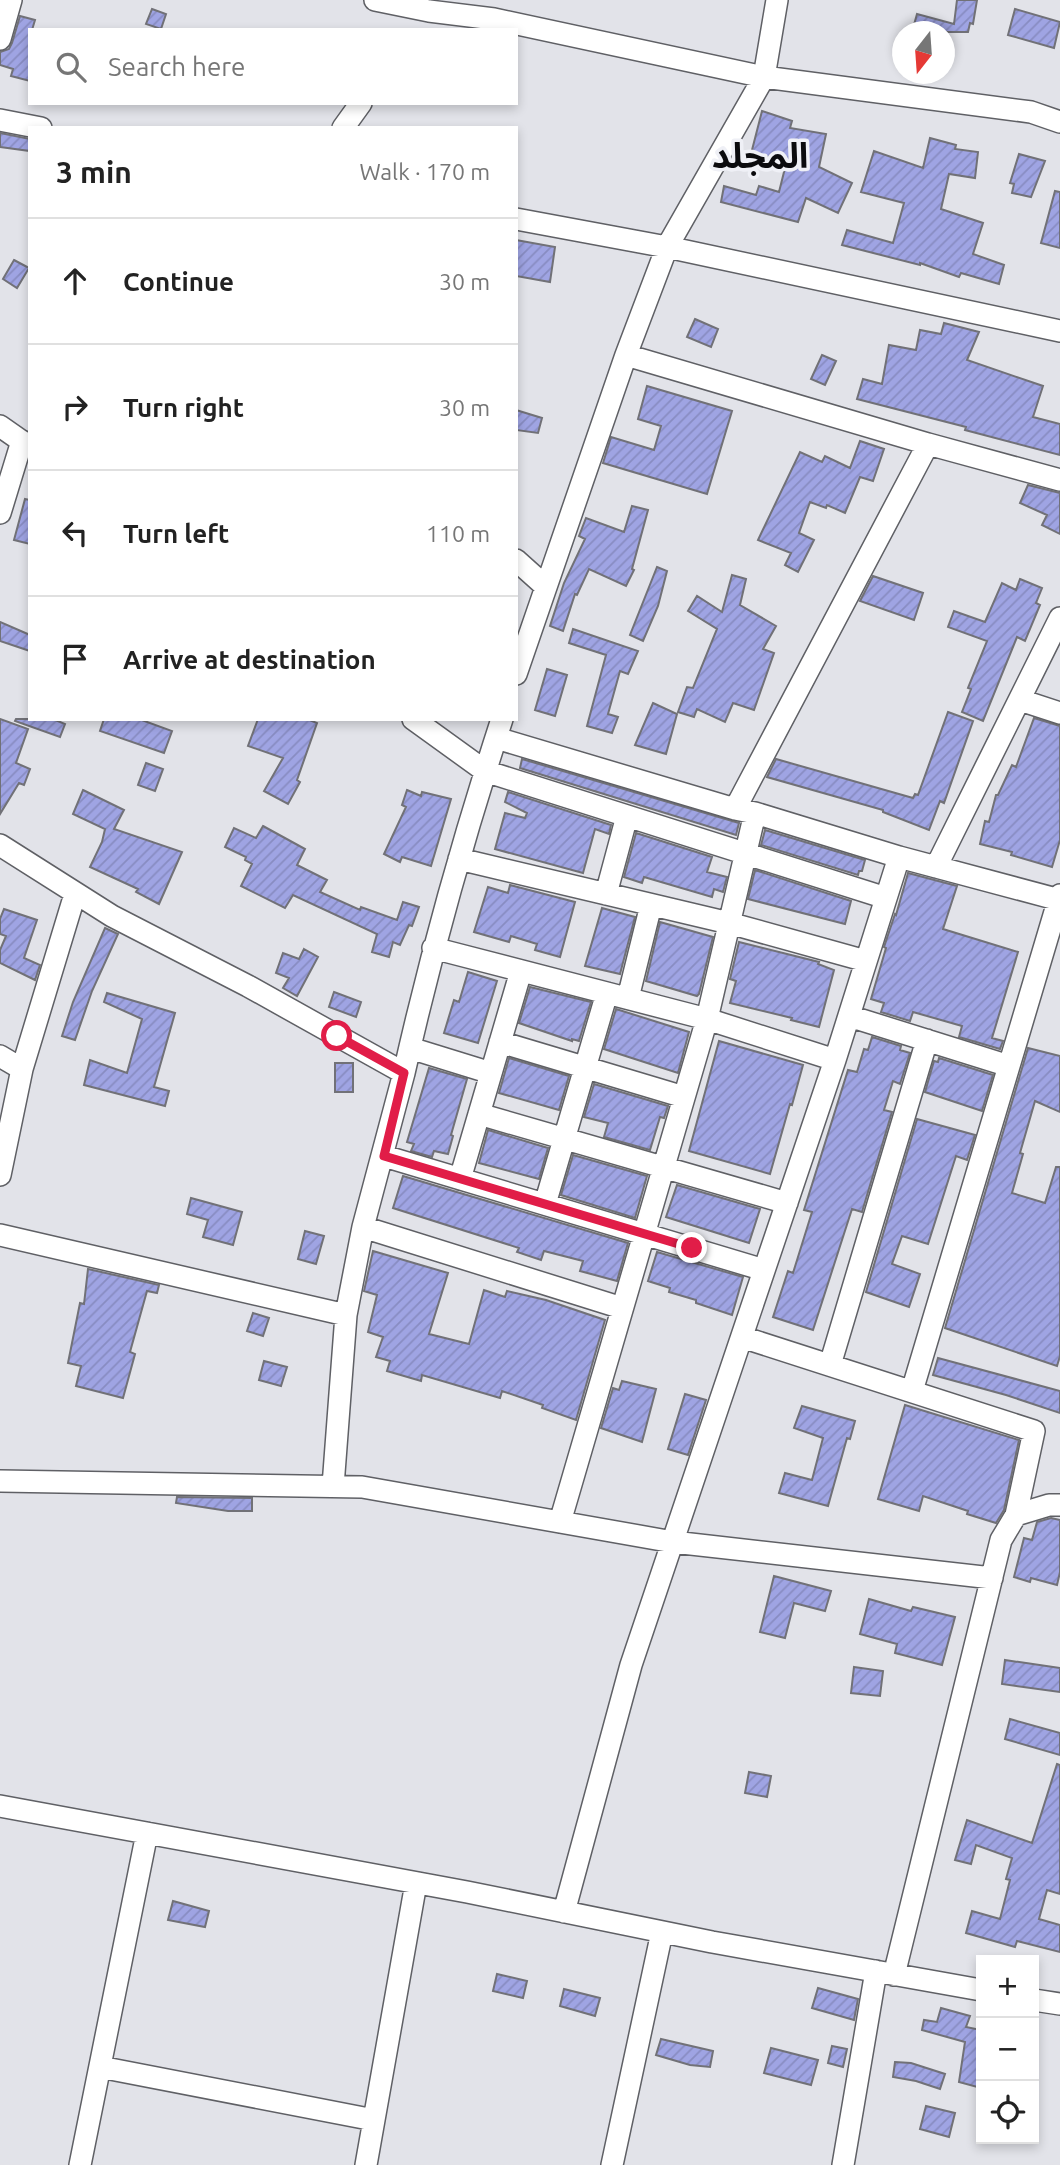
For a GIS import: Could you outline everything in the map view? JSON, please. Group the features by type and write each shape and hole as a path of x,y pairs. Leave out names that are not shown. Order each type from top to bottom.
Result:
{"street":[{"path":"0,39 11,0"},
{"path":"375,0 429,11 495,10 764,77 1031,112 1060,122"},
{"path":"518,668 626,355 667,247 764,77 777,0"},
{"path":"417,28 429,11"},
{"path":"344,126 360,105"},
{"path":"0,120 31,126"},
{"path":"518,219 667,247 1060,331"},
{"path":"626,355 1060,481"},
{"path":"0,426 26,444 0,513"},
{"path":"560,1522 707,1019 746,854 745,811 928,444"},
{"path":"518,562 545,586"},
{"path":"936,867 1058,625"},
{"path":"1020,700 1060,713"},
{"path":"416,721 485,771 886,898"},
{"path":"333,1486 346,1315 363,1227 384,1156 433,948 499,729 745,811 899,857 1060,898 912,1391"},
{"path":"606,894 627,816"},
{"path":"0,845 75,894 404,1073"},
{"path":"564,1912 631,1665 835,1060 899,857"},
{"path":"459,859 729,923 866,961"},
{"path":"0,1175 22,1069 75,894"},
{"path":"545,1204 586,1067 618,996 651,905"},
{"path":"433,948 707,1019 835,1060"},
{"path":"460,1179 521,971"},
{"path":"849,1016 1009,1066"},
{"path":"830,1365 927,1040"},
{"path":"500,1042 684,1097"},
{"path":"410,1048 491,1073"},
{"path":"0,1056 22,1069"},
{"path":"479,1114 787,1203"},
{"path":"384,1156 764,1270"},
{"path":"363,1227 622,1308"},
{"path":"0,1235 346,1315"},
{"path":"742,1337 1034,1431 1016,1515 1001,1540 885,1973 843,2165"},
{"path":"0,1481 362,1487 673,1542 992,1578"},
{"path":"1016,1515 1049,1505 1060,1505"},
{"path":"0,1806 976,1989"},
{"path":"80,2165 146,1833"},
{"path":"366,2165 416,1883"},
{"path":"612,2165 662,1932"},
{"path":"1039,2001 1060,2004"},
{"path":"100,2067 374,2120"}],"building":[{"path":"957,0 977,0 973,24 970,23 968,32 955,32"},
{"path":"152,9 166,14 161,28 146,24"},
{"path":"1015,9 1060,22 1054,48 1008,35"},
{"path":"917,14 943,21 915,21"},
{"path":"20,16 35,20 33,28 28,28 28,80 11,76 13,69 0,65 0,52 9,49"},
{"path":"762,111 792,121 790,128 826,134 819,167 852,183 838,213 806,198 798,222 721,202 724,186 756,195 759,186 779,192 787,160 751,154"},
{"path":"0,133 28,139 28,151 0,147"},
{"path":"930,138 956,145 955,149 978,152 975,178 949,174 941,209 983,223 973,254 1004,265 999,284 961,273 959,277 920,263 842,245 847,230 893,243 904,203 861,192 874,151 923,168"},
{"path":"1019,154 1045,161 1031,197 1012,193 1014,184 1010,183"},
{"path":"1055,191 1060,192 1060,248 1041,243"},
{"path":"518,240 555,247 550,282 518,276"},
{"path":"14,260 28,267 17,288 3,279"},
{"path":"695,319 718,329 711,347 687,337"},
{"path":"944,323 979,332 967,360 1043,386 1033,417 1060,424 1060,455 857,399 863,379 882,384 889,345 916,350 920,330 941,334"},
{"path":"822,355 836,361 825,385 811,379"},
{"path":"647,386 732,411 707,494 603,463 611,437 654,450 661,426 638,419"},
{"path":"518,411 542,418 538,433 518,430"},
{"path":"860,441 884,449 873,481 860,477 845,513 827,505 826,508 810,502 799,533 814,540 798,572 785,565 791,553 758,540 800,452 822,462 825,456 850,468"},
{"path":"1028,485 1060,493 1060,534 1042,525 1047,515 1020,503"},
{"path":"25,499 28,500 28,544 14,540"},
{"path":"632,506 648,510 632,569 634,570 626,586 589,569 577,595 575,594 563,631 550,626 564,583 585,539 579,536 586,518 624,532"},
{"path":"657,567 667,571 658,606 643,641 630,635"},
{"path":"732,575 746,579 740,605 776,626 763,649 774,653 754,710 733,703 725,722 697,709 694,717 678,712 687,687 693,688 717,629 688,611 697,596 722,612"},
{"path":"873,576 923,593 914,620 860,601"},
{"path":"1020,579 1042,588 1036,603 1040,605 1025,641 1017,637 983,721 962,712 971,689 968,688 987,641 948,627 954,611 985,622 1002,583 1016,590"},
{"path":"0,622 28,634 28,650 0,641"},
{"path":"573,629 638,651 628,674 620,671 608,714 618,717 612,733 587,726 606,655 569,643"},
{"path":"547,669 567,675 555,716 535,710"},
{"path":"653,703 677,714 666,754 635,745"},
{"path":"948,712 973,721 944,803 940,801 929,830 883,810 767,777 776,759 913,798 915,794 918,795"},
{"path":"1034,718 1060,726 1060,840 1052,867 1011,855 1012,852 980,844 985,821 989,822 996,795 1012,765 1016,767"},
{"path":"0,719 28,729 16,763 30,769 24,785 19,783 0,814"},
{"path":"28,719 65,724 60,737 15,721"},
{"path":"103,721 144,721 172,731 164,753 100,731"},
{"path":"257,721 317,723 297,780 300,782 288,804 264,791 283,758 248,746"},
{"path":"522,759 739,823 736,835 520,768"},
{"path":"146,763 163,769 155,791 138,785"},
{"path":"83,790 124,810 114,829 182,852 159,904 136,892 138,889 90,867 105,829 73,814"},
{"path":"407,790 421,796 422,792 451,799 431,866 402,857 400,862 384,854 406,807 402,805"},
{"path":"508,792 611,825 609,834 595,829 583,873 495,849 505,813 525,818 527,813 505,802"},
{"path":"263,826 305,849 297,865 327,880 320,892 360,910 361,907 397,920 403,902 419,907 412,926 409,925 400,945 393,942 389,957 372,952 377,934 293,895 285,908 241,886 252,864 245,860 246,857 225,847 234,828 256,838"},
{"path":"765,830 865,860 862,871 859,871 858,875 761,845"},
{"path":"636,833 712,857 707,872 727,877 723,892 714,889 712,897 644,877 642,883 624,877"},
{"path":"755,870 851,901 845,924 748,899"},
{"path":"908,873 957,886 943,929 1018,952 992,1038 1003,1041 1000,1049 959,1037 962,1026 913,1012 910,1021 881,1012 884,1003 871,999 886,948 884,947"},
{"path":"510,885 575,902 560,957 535,950 537,944 511,936 509,942 474,932 488,887 508,893"},
{"path":"602,908 635,917 620,974 585,966"},
{"path":"4,909 37,920 24,958 40,965 35,980 0,963 0,950 6,936 0,934 0,919"},
{"path":"660,922 713,937 697,996 646,981"},
{"path":"105,928 118,934 92,991 75,1040 62,1036 73,1002"},
{"path":"739,942 819,962 818,964 834,970 819,1027 730,1003 736,981 730,979"},
{"path":"304,949 318,957 297,996 283,988 289,978 276,973 283,953 299,959"},
{"path":"468,972 497,981 478,1043 444,1033 454,1000 459,1002"},
{"path":"530,987 591,1002 579,1041 519,1023"},
{"path":"334,992 361,1002 356,1017 329,1007"},
{"path":"107,993 175,1013 154,1087 169,1091 165,1106 84,1085 90,1060 127,1073 142,1019 104,1002"},
{"path":"616,1009 689,1032 678,1073 604,1049"},
{"path":"872,1037 901,1046 900,1050 910,1053 900,1084 893,1081 884,1110 892,1112 862,1212 852,1209 813,1330 773,1317 788,1271 793,1273 812,1212 804,1210 848,1070 857,1072 864,1049 868,1050"},
{"path":"719,1041 803,1065 770,1174 689,1151"},
{"path":"1028,1048 1060,1056 1060,1112 1035,1101 1012,1193 1045,1203 1056,1167 1060,1167 1060,1356 1057,1366 945,1328"},
{"path":"509,1058 569,1076 559,1110 499,1093"},
{"path":"939,1058 993,1075 982,1111 925,1092 934,1061 938,1062"},
{"path":"335,1063 353,1063 353,1092 335,1092"},
{"path":"429,1068 467,1079 448,1154 434,1151 432,1157 411,1151 414,1144 407,1142"},
{"path":"594,1084 668,1106 664,1118 660,1117 650,1150 604,1137 608,1123 584,1117"},
{"path":"917,1119 975,1135 967,1160 956,1156 928,1244 902,1236 892,1264 920,1274 909,1307 866,1292"},
{"path":"488,1130 548,1148 539,1179 479,1163"},
{"path":"573,1155 647,1176 635,1218 561,1195"},
{"path":"403,1176 628,1243 617,1281 580,1271 583,1261 544,1251 541,1260 517,1252 519,1248 393,1208"},
{"path":"677,1185 760,1209 749,1243 666,1217"},
{"path":"191,1198 242,1212 233,1245 203,1237 208,1220 187,1214"},
{"path":"305,1231 324,1236 316,1264 298,1259"},
{"path":"373,1251 448,1273 429,1334 469,1344 484,1290 505,1297 507,1291 546,1300 605,1320 576,1420 502,1391 500,1398 422,1375 421,1381 387,1371 390,1361 376,1357 383,1337 368,1332 377,1295 364,1291"},
{"path":"657,1252 743,1277 732,1315 696,1303 696,1300 669,1292 670,1288 648,1281"},
{"path":"88,1269 159,1285 157,1293 147,1291 130,1352 135,1354 123,1398 76,1386 81,1366 68,1363 80,1303 84,1304"},
{"path":"253,1313 269,1318 263,1336 247,1331"},
{"path":"938,1358 1060,1391 1060,1413 933,1375"},
{"path":"264,1361 287,1367 281,1386 259,1380"},
{"path":"622,1381 656,1389 642,1442 601,1428 613,1388 619,1390"},
{"path":"685,1394 706,1400 688,1455 668,1449"},
{"path":"905,1405 1019,1440 1004,1510 996,1523 923,1496 919,1511 878,1499"},
{"path":"802,1406 855,1421 850,1439 847,1438 828,1506 779,1493 785,1473 812,1480 823,1438 794,1428"},
{"path":"177,1497 252,1498 252,1511 228,1511 176,1503"},
{"path":"1051,1518 1060,1520 1060,1572 1057,1585 1031,1578 1030,1582 1014,1577 1024,1538 1032,1540 1037,1522"},
{"path":"774,1576 831,1591 825,1611 794,1603 785,1638 760,1632"},
{"path":"869,1599 911,1611 913,1607 955,1617 942,1665 895,1653 897,1644 860,1634"},
{"path":"1005,1660 1060,1668 1060,1692 1002,1684"},
{"path":"854,1667 883,1671 880,1696 851,1693"},
{"path":"1010,1719 1060,1733 1060,1755 1005,1739"},
{"path":"1057,1764 1060,1765 1060,1894 1047,1890 1039,1919 1060,1925 1060,1952 1017,1941 1015,1947 966,1933 972,1911 1000,1919 1010,1880 1006,1879 1012,1858 976,1845 971,1864 955,1860 967,1820 1032,1843"},
{"path":"749,1772 771,1776 767,1797 745,1793"},
{"path":"173,1901 209,1911 205,1927 168,1920"},
{"path":"497,1974 527,1981 523,1998 493,1991"},
{"path":"818,1988 858,1999 854,2020 812,2008"},
{"path":"564,1989 600,1998 595,2016 560,2006"},
{"path":"941,2008 970,2016 966,2027 976,2029 976,2087 959,2082 965,2042 922,2030 924,2020 937,2022"},
{"path":"661,2039 713,2051 710,2067 690,2065 656,2055"},
{"path":"832,2046 847,2049 843,2067 828,2063"},
{"path":"771,2048 818,2060 811,2085 764,2073"},
{"path":"895,2062 911,2063 945,2074 940,2089 893,2077"},
{"path":"926,2106 955,2113 949,2137 920,2129"}],"district":[{"name":"المجلد","path":"760,155"}],"route":[{"path":"337,1036 404,1073 384,1156 692,1248"}]}
